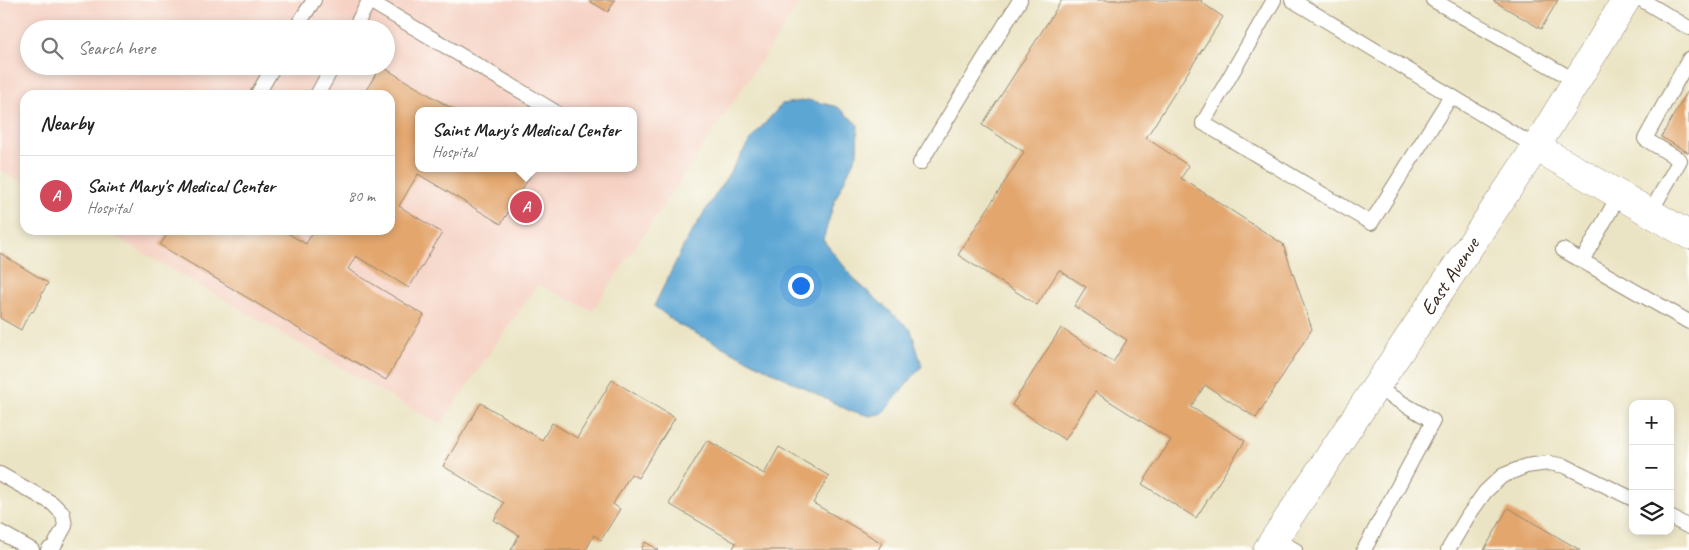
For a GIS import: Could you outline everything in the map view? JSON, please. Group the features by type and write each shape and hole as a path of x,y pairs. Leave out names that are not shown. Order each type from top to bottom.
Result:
{"street":[{"name":"East Avenue","path":"1279,546 1375,387 1536,147 1626,0"},
{"path":"1536,147 1689,235"}],"lane":[{"path":"301,20 314,0"},
{"path":"359,20 369,0 547,107"},
{"path":"920,163 1020,0"},
{"path":"1274,0 1203,122 1372,223 1451,96"},
{"path":"1292,0 1536,147"},
{"path":"1433,0 1576,81"},
{"path":"1642,0 1689,28"},
{"path":"1650,213 1680,160 1645,139 1689,59"},
{"path":"260,90 269,75"},
{"path":"320,90 328,75"},
{"path":"1582,261 1619,194"},
{"path":"1563,250 1689,322"},
{"path":"1364,550 1433,421 1375,387"},
{"path":"1448,550 1485,492 1502,476 1526,466 1549,464 1565,466 1629,497"},
{"path":"0,474 52,503 63,514 65,526 54,546 48,550"},
{"path":"1674,520 1689,527"},
{"path":"0,532 32,550"}],"shaded area":[{"path":"0,0 802,0 592,311 538,284 440,425 113,235 395,235 395,90 20,90 20,181 0,170"}],"water":[{"path":"808,100 838,107 858,125 857,154 835,200 823,240 856,281 911,330 922,366 883,413 870,416 848,410 679,325 654,306 686,241 751,139 782,104"}],"building":[{"path":"588,0 615,0 608,12"},
{"path":"1062,0 1202,0 1201,2 1223,17 1146,138 1189,166 1181,178 1283,244 1312,329 1256,418 1205,385 1191,407 1245,441 1196,518 1142,484 1171,440 1095,392 1065,440 1012,405 1061,328 1113,362 1127,340 1074,306 1086,287 1059,270 1037,305 958,255 1024,152 982,125"},
{"path":"1492,0 1558,0 1541,29"},
{"path":"395,74 449,107 415,107 415,172 533,172 501,224 418,174 399,206 442,233 409,288 356,256 348,269 424,315 386,380 160,245 167,235 291,235 306,244 311,235 395,235 395,90 366,90 375,75"},
{"path":"1689,89 1689,153 1661,137"},
{"path":"0,253 48,283 21,330 0,318"},
{"path":"612,380 675,418 638,478 631,474 613,504 620,509 601,540 594,535 586,550 511,550 519,535 494,520 504,503 443,466 481,403 542,440 552,423 577,438"},
{"path":"707,440 764,474 779,447 829,476 813,503 882,543 878,550 732,550 736,543 669,504"},
{"path":"1508,508 1580,550 1484,550"},
{"path":"645,542 659,550 641,550"}],"place":[{"name":"Saint Mary's Medical Center","path":"526,207"}]}
